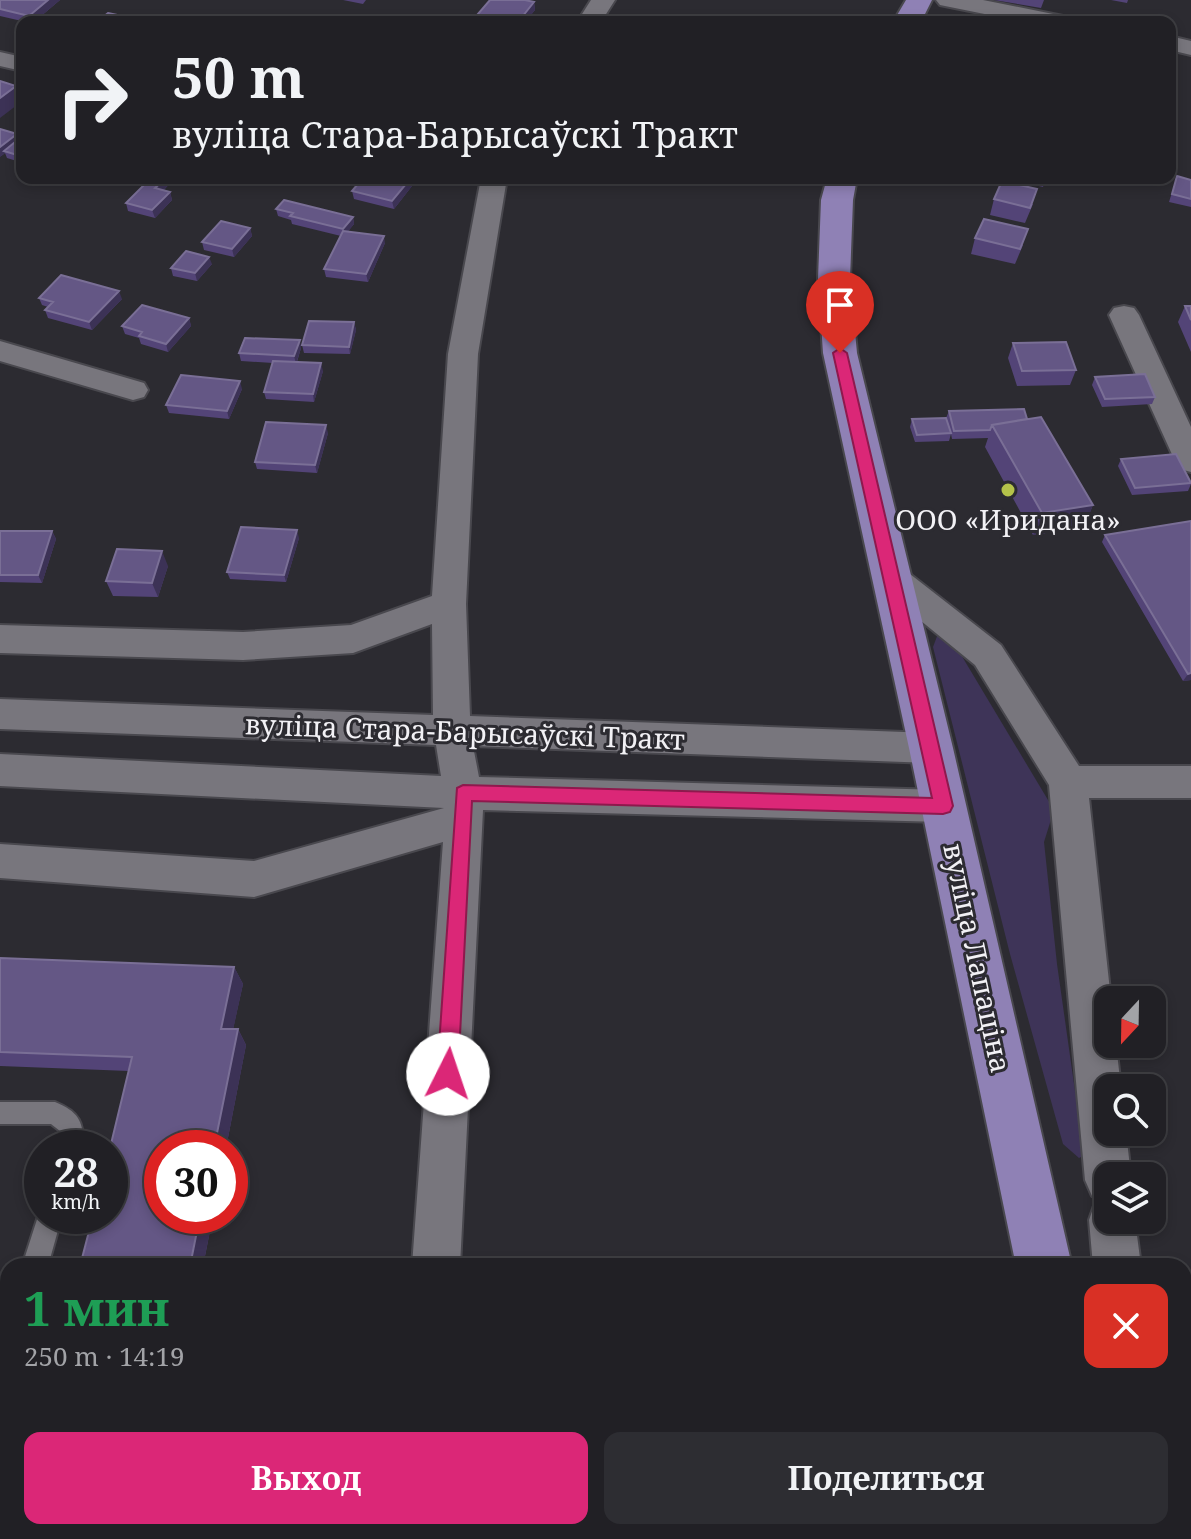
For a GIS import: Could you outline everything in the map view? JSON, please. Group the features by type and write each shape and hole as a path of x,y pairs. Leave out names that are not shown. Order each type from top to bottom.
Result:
{"main road":[{"name":"вуліца Лапаціна","path":"841,184 837,200 834,279 840,353 931,748 1042,1258"}],"street":[{"path":"948,0 1029,16"},
{"path":"436,1258 464,806 452,732 449,604 463,354 493,184"},
{"path":"1124,315 1191,461"},
{"path":"0,351 133,390"},
{"path":"889,576 988,655 1068,782 1106,1162"},
{"path":"0,639 243,646 353,639 449,604"},
{"name":"вуліца Стара-Барысаўскі Тракт","path":"0,714 931,748"},
{"name":"вуліца Стара-Барысаўскі Тракт","path":"0,770 464,806 943,806"},
{"path":"1068,782 1191,782"},
{"path":"0,861 254,879 464,806"},
{"path":"1114,1234 1116,1258"}],"lane":[{"path":"0,1113 55,1113 72,1125 72,1130"},
{"path":"37,1258 45,1234"}],"shaded area":[{"path":"939,631 954,643 1054,810 1044,842 1057,964 1075,1091 1091,1120 1093,1151 1079,1158 1063,1144 1010,954 933,647"}],"building":[{"path":"0,0 48,0 29,16 0,9"},
{"path":"490,0 534,2 523,16 477,15"},
{"path":"0,81 16,86 0,98"},
{"path":"0,129 16,134 16,135 0,147"},
{"path":"16,141 16,155 4,151"},
{"path":"1177,176 1191,180 1191,199 1172,194"},
{"path":"145,184 159,184 155,188 170,192 152,210 126,203"},
{"path":"358,184 406,184 392,201 352,191"},
{"path":"1001,184 1037,189 1030,208 994,199"},
{"path":"284,200 353,217 343,229 290,216 293,213 276,209"},
{"path":"984,219 1028,229 1020,249 975,238"},
{"path":"221,221 250,228 232,249 202,242"},
{"path":"343,231 384,236 366,274 324,269"},
{"path":"186,251 209,257 195,273 171,268"},
{"path":"61,275 119,291 89,322 45,310 53,302 39,298"},
{"path":"142,305 189,318 166,344 139,336 142,332 122,326"},
{"path":"1185,306 1191,306 1191,320"},
{"path":"309,321 354,322 349,347 302,345"},
{"path":"245,338 300,340 294,356 239,353"},
{"path":"1066,342 1076,370 1022,371 1013,343"},
{"path":"273,361 321,363 313,394 264,392"},
{"path":"1145,374 1155,397 1105,399 1095,377"},
{"path":"181,375 240,381 227,411 166,405"},
{"path":"1024,409 1027,419 992,425 990,430 954,431 949,411"},
{"path":"1041,417 1093,505 1042,513 992,425"},
{"path":"946,418 951,433 917,435 912,419"},
{"path":"266,422 326,425 315,465 255,462"},
{"path":"1176,454 1191,483 1135,488 1121,459"},
{"path":"1191,521 1191,673 1188,674 1105,535"},
{"path":"241,527 297,530 284,575 227,572"},
{"path":"0,531 52,531 38,575 0,575"},
{"path":"117,549 162,551 152,583 106,581"},
{"path":"0,958 234,967 221,1029 238,1029 218,1130 144,1130 144,1234 196,1234 192,1258 82,1258 88,1234 128,1234 128,1130 114,1130 132,1057 0,1052"}],"place":[{"name":"ООО «Иридана»","path":"1008,490"}],"route":[{"path":"448,1074 463,793 943,806 840,353"}]}
